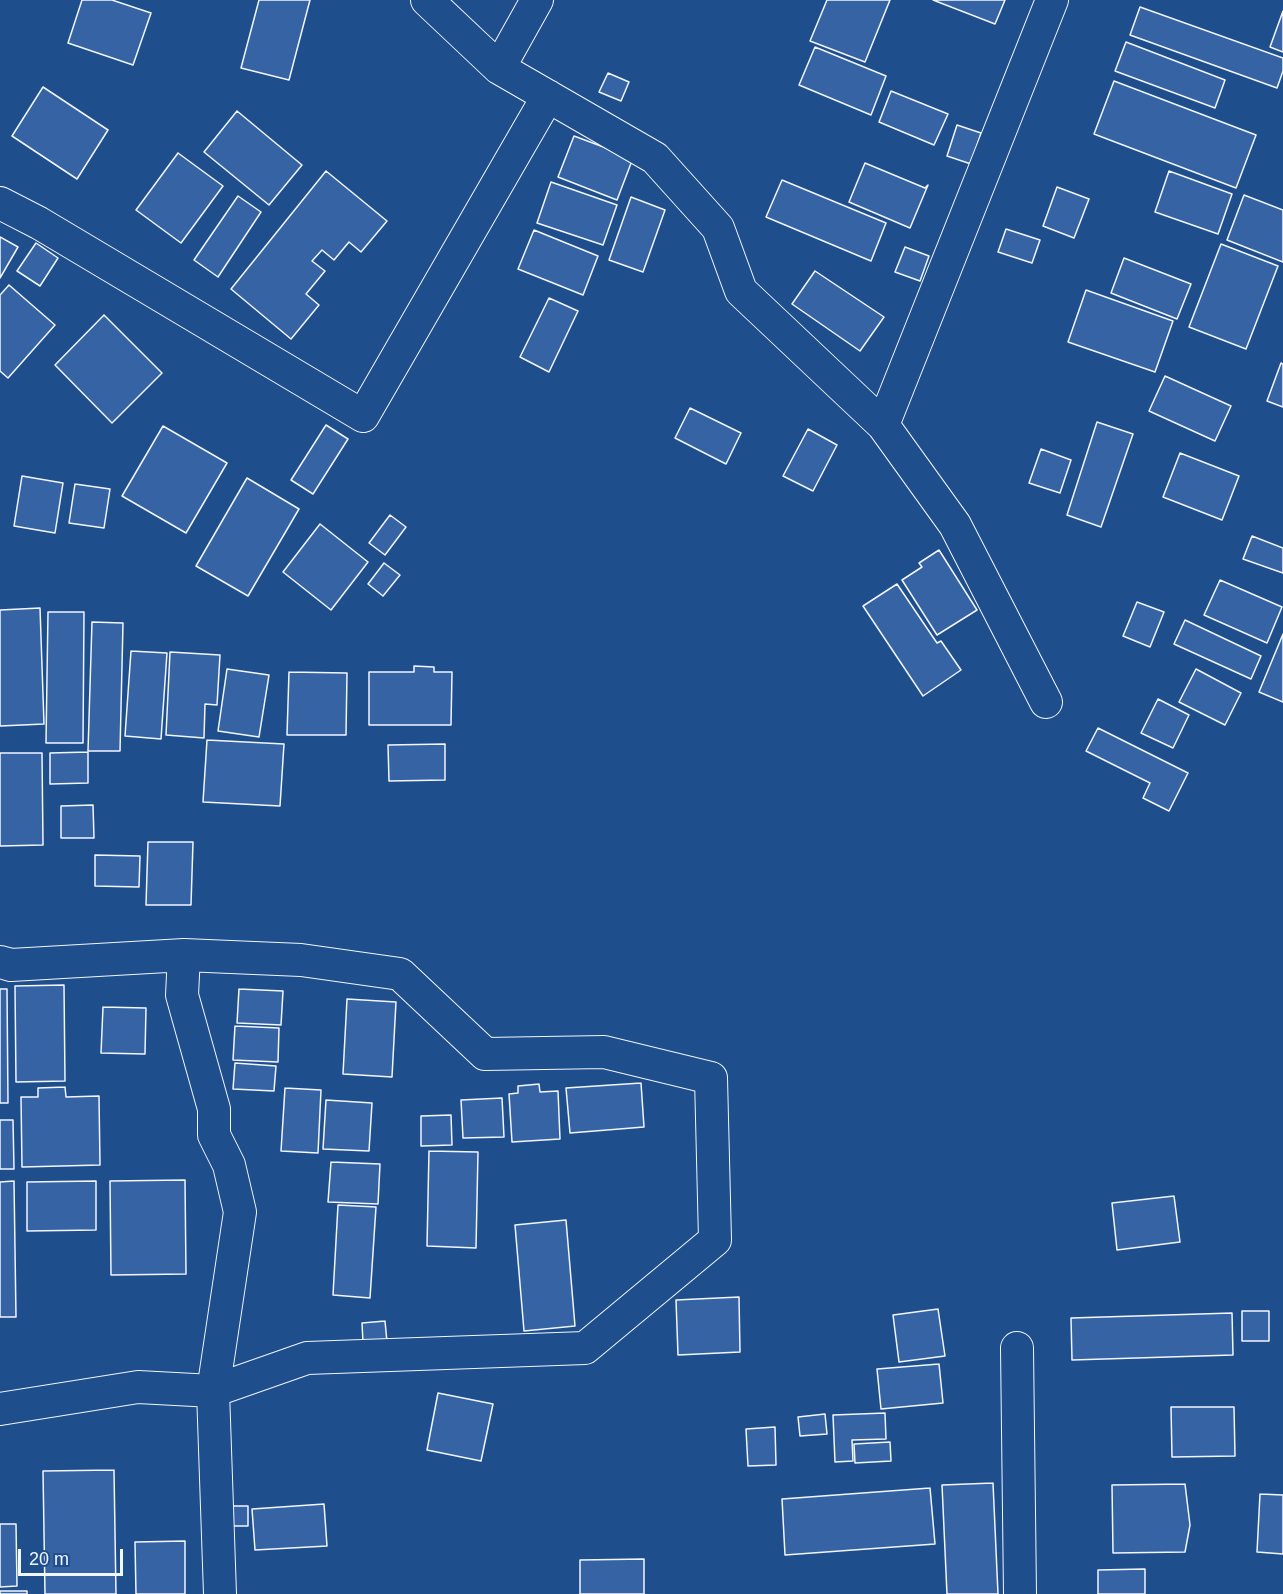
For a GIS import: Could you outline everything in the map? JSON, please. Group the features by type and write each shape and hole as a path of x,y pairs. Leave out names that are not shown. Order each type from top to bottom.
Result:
{"street":[{"path":"427,0 500,68 655,158 718,228 741,291 883,425 955,525 1046,702"},
{"path":"500,68 537,0"},
{"path":"883,425 1052,0"},
{"path":"0,203 39,223 363,416 548,96"},
{"path":"184,955 182,995 214,1109 214,1135 229,1165 240,1212 213,1391 220,1594"},
{"path":"0,962 11,965 184,955 301,960 400,974 485,1054 604,1052 711,1078 715,1240 585,1348 307,1358 213,1391 138,1388 0,1409"},
{"path":"1017,1348 1020,1594"}],"building":[{"path":"82,0 112,0 151,13 133,65 68,43"},
{"path":"259,0 310,0 289,80 241,68"},
{"path":"827,0 890,0 865,62 810,41"},
{"path":"933,0 1005,0 995,24"},
{"path":"1140,7 1283,58 1283,71 1277,88 1130,35"},
{"path":"1283,11 1283,52 1270,47"},
{"path":"1126,42 1225,80 1215,108 1115,71"},
{"path":"815,47 886,76 871,115 799,85"},
{"path":"608,73 629,82 621,101 599,92"},
{"path":"1114,81 1256,135 1236,188 1094,134"},
{"path":"43,87 108,130 77,179 12,136"},
{"path":"891,91 948,114 934,145 879,122"},
{"path":"237,111 302,165 269,205 204,152"},
{"path":"957,125 981,133 971,164 947,156"},
{"path":"574,136 633,158 617,200 558,177"},
{"path":"178,153 223,186 181,243 136,210"},
{"path":"865,163 925,188 928,185 910,228 849,202"},
{"path":"326,171 387,221 361,252 349,242 334,260 322,250 312,261 325,271 306,294 319,305 291,339 231,289"},
{"path":"1169,171 1232,194 1218,234 1155,212"},
{"path":"782,180 886,223 871,261 766,217"},
{"path":"551,182 617,205 603,245 537,223"},
{"path":"1057,187 1089,199 1074,238 1043,226"},
{"path":"1244,195 1283,210 1283,262 1227,240"},
{"path":"238,196 261,212 218,277 194,260"},
{"path":"631,197 665,210 643,272 609,260"},
{"path":"1006,229 1040,240 1032,263 998,252"},
{"path":"534,230 598,256 583,295 518,269"},
{"path":"0,237 18,247 0,278"},
{"path":"36,243 58,258 40,286 17,271"},
{"path":"1221,244 1278,266 1246,349 1189,327"},
{"path":"905,247 929,256 920,281 895,272"},
{"path":"1124,258 1191,284 1177,319 1111,293"},
{"path":"815,271 884,317 860,351 792,304"},
{"path":"9,285 55,325 8,378 0,371 0,295"},
{"path":"1086,290 1173,321 1155,372 1068,342"},
{"path":"549,298 578,311 549,372 520,357"},
{"path":"104,315 162,373 112,423 55,365"},
{"path":"1281,363 1283,364 1283,407 1267,401"},
{"path":"1165,376 1231,406 1215,441 1149,411"},
{"path":"690,408 741,433 726,464 675,438"},
{"path":"1097,422 1133,434 1101,527 1067,515"},
{"path":"326,425 348,439 313,494 291,480"},
{"path":"163,426 227,463 186,533 122,496"},
{"path":"808,429 837,445 813,491 783,476"},
{"path":"1041,449 1071,460 1060,493 1029,483"},
{"path":"1180,453 1239,476 1222,520 1163,497"},
{"path":"22,476 63,483 55,533 14,526"},
{"path":"247,478 299,509 248,596 196,566"},
{"path":"75,484 110,489 104,528 69,523"},
{"path":"390,515 406,527 385,555 369,543"},
{"path":"320,524 368,562 331,610 283,572"},
{"path":"1252,536 1283,548 1283,573 1243,559"},
{"path":"939,550 977,610 937,635 902,580 922,567 919,563"},
{"path":"384,563 400,575 383,596 368,584"},
{"path":"1220,580 1282,607 1267,643 1204,615"},
{"path":"897,584 937,643 941,641 961,670 923,696 863,606"},
{"path":"1137,602 1164,612 1150,647 1123,636"},
{"path":"40,608 44,724 0,726 0,610"},
{"path":"48,612 84,612 83,743 46,743"},
{"path":"1185,620 1261,656 1251,679 1174,644"},
{"path":"92,622 123,623 120,751 88,751"},
{"path":"1283,634 1283,702 1259,692"},
{"path":"131,651 167,653 161,739 125,736"},
{"path":"170,652 220,655 217,705 205,704 204,738 166,735"},
{"path":"414,666 434,667 434,672 452,672 451,725 369,725 369,672 414,672"},
{"path":"227,669 269,675 259,737 218,731"},
{"path":"1196,669 1241,693 1225,725 1179,702"},
{"path":"289,672 347,673 346,735 287,735"},
{"path":"1158,699 1189,715 1173,748 1141,733"},
{"path":"1098,728 1188,773 1169,811 1143,798 1150,783 1086,751"},
{"path":"207,740 284,744 280,806 203,802"},
{"path":"445,744 445,780 389,781 388,745"},
{"path":"88,752 88,783 50,784 50,753"},
{"path":"0,753 42,753 43,845 0,846"},
{"path":"93,805 94,838 61,838 61,806"},
{"path":"148,842 193,842 191,905 146,905"},
{"path":"95,855 140,856 139,887 95,886"},
{"path":"64,985 65,1081 16,1082 15,986"},
{"path":"0,989 7,989 8,1103 0,1103"},
{"path":"239,989 283,991 281,1025 237,1023"},
{"path":"347,999 396,1002 392,1077 343,1074"},
{"path":"103,1007 146,1008 145,1054 101,1053"},
{"path":"235,1026 279,1028 278,1062 233,1060"},
{"path":"235,1063 276,1066 274,1091 233,1089"},
{"path":"641,1083 644,1127 570,1133 566,1088"},
{"path":"539,1084 540,1092 558,1091 560,1139 512,1142 509,1094 518,1093 518,1086"},
{"path":"65,1087 66,1097 99,1096 100,1165 22,1167 21,1097 38,1097 38,1088"},
{"path":"285,1088 321,1090 318,1153 281,1151"},
{"path":"502,1098 504,1137 463,1138 461,1100"},
{"path":"326,1100 372,1103 369,1151 323,1149"},
{"path":"451,1115 452,1145 421,1146 421,1116"},
{"path":"0,1120 13,1120 14,1169 0,1169"},
{"path":"429,1151 478,1152 476,1248 427,1246"},
{"path":"331,1162 380,1164 378,1204 328,1202"},
{"path":"185,1180 186,1274 111,1275 110,1181"},
{"path":"14,1181 16,1317 0,1317 0,1182"},
{"path":"96,1181 96,1230 27,1231 27,1182"},
{"path":"1174,1196 1180,1242 1117,1250 1112,1203"},
{"path":"338,1205 376,1207 370,1298 333,1295"},
{"path":"566,1220 575,1326 524,1331 515,1225"},
{"path":"739,1297 740,1352 678,1355 676,1300"},
{"path":"938,1309 945,1356 899,1362 893,1315"},
{"path":"1242,1311 1269,1311 1269,1341 1242,1341"},
{"path":"1232,1313 1233,1355 1072,1360 1071,1318"},
{"path":"385,1321 387,1342 363,1343 362,1323"},
{"path":"939,1364 943,1403 881,1409 877,1369"},
{"path":"438,1393 493,1404 481,1461 427,1450"},
{"path":"1171,1407 1234,1407 1235,1456 1172,1457"},
{"path":"885,1413 886,1439 852,1440 853,1461 835,1462 833,1415"},
{"path":"825,1414 827,1434 800,1436 798,1417"},
{"path":"775,1427 776,1465 748,1466 746,1429"},
{"path":"890,1442 891,1461 855,1463 854,1444"},
{"path":"114,1470 116,1594 45,1594 43,1471"},
{"path":"993,1483 998,1594 947,1594 942,1485"},
{"path":"1185,1484 1190,1525 1185,1552 1113,1553 1112,1485"},
{"path":"930,1488 935,1544 785,1555 782,1499"},
{"path":"1260,1494 1283,1495 1283,1554 1257,1552"},
{"path":"324,1504 327,1546 255,1550 252,1509"},
{"path":"233,1506 248,1506 248,1526 233,1526"},
{"path":"0,1524 16,1524 17,1586 0,1587"},
{"path":"185,1541 185,1594 136,1594 135,1542"},
{"path":"644,1559 644,1594 580,1594 580,1560"},
{"path":"1145,1569 1145,1594 1098,1594 1098,1570"},
{"path":"0,1591 27,1591 27,1594 0,1594"}]}
